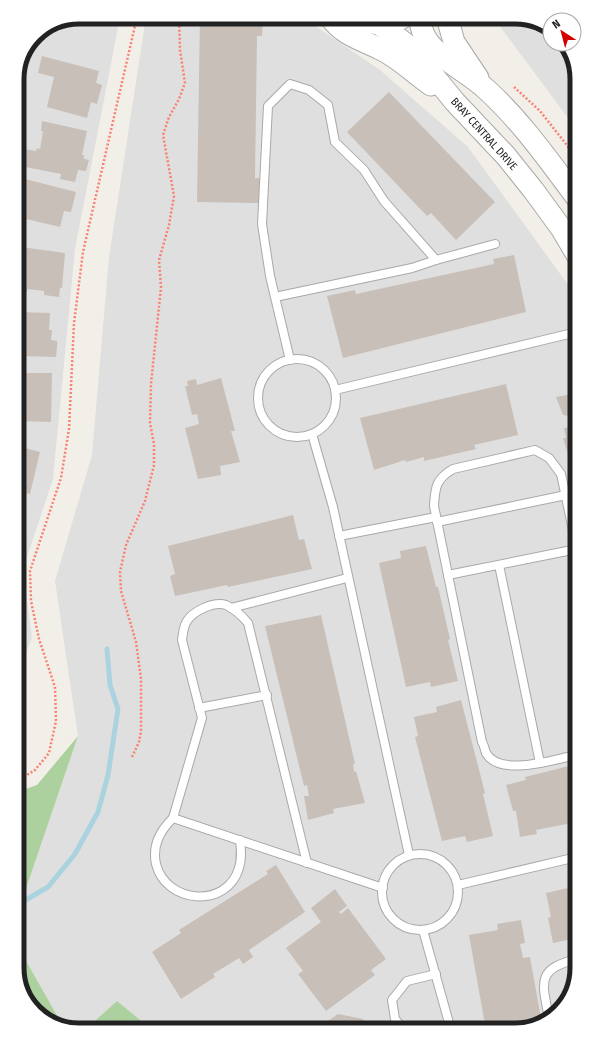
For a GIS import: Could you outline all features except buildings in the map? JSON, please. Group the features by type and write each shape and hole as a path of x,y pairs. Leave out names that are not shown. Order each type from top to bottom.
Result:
{"street":[{"path":"335,24 350,36 391,55 455,102"},
{"name":"BRAY CENTRAL DRIVE","path":"379,24 410,47 455,102 506,156 534,191 561,228 570,243"},
{"path":"421,24 422,31 434,49 459,70 487,90"},
{"path":"449,24 454,42 487,90 537,144 570,189"}],"lane":[{"path":"290,360 275,297 262,224 268,106 290,84 309,90 328,105 335,142 364,170 384,201 436,260"},
{"path":"275,297 412,268 495,244"},
{"path":"335,390 570,334"},
{"path":"290,360 306,360 316,364 325,371 331,379 335,390 335,405 329,420 312,434 293,437 276,431 268,425 259,409 257,399 262,380 276,365 290,360"},
{"path":"312,434 339,536 409,855"},
{"path":"570,515 561,474 549,458 535,450 453,469 441,476 435,490 437,519 482,742 487,755 498,763 512,767 570,756"},
{"path":"339,536 566,495"},
{"path":"448,575 570,550"},
{"path":"498,565 540,763"},
{"path":"231,608 348,578"},
{"path":"240,840 242,855 239,869 231,882 220,891 206,896 191,897 177,892 166,883 158,871 154,856 156,842 163,828 173,818 202,718 182,640 183,630 187,621 198,611 210,606 224,605 231,608 242,615 248,623 267,695 306,863"},
{"path":"199,708 267,695"},
{"path":"173,818 383,888"},
{"path":"422,854 435,856 446,863 454,873 458,885 458,898 454,910 445,921 435,927 423,930 411,929 400,924 390,916 384,905 384,881 389,870 397,861 409,855 422,854"},
{"path":"458,885 570,859"},
{"path":"423,930 450,1023"},
{"path":"548,1012 544,994 544,980 548,972 558,964 570,961"},
{"path":"398,1023 395,1019 392,1000 407,981 436,974"}],"path":[{"path":"24,776 34,770 49,753 56,721 55,687 39,639 31,601 30,571 61,478 69,429 74,323 83,252 134,24"},
{"path":"132,756 139,742 141,731 141,679 136,642 121,591 120,572 126,545 147,495 154,465 154,444 150,423 151,384 161,287 159,260 169,225 174,196 164,135 168,117 179,99 185,83 180,50 180,24"},
{"path":"512,86 540,111 570,149"}],"shaded area":[{"path":"71,24 119,24 75,249 53,479 24,566 24,75 26,64 35,45 51,31"},
{"path":"145,24 312,24 380,70 468,147 570,287 570,976 561,999 546,1014 523,1023 143,1023 117,1002 93,1023 75,1023 59,1019 24,957 24,894 78,736 55,581 92,455 109,257"},
{"path":"498,24 526,25 542,31 542,52 563,52 570,71 570,121"},
{"path":"24,577 32,638 24,657"}],"green space":[{"path":"78,736 24,894 24,790 37,785"},
{"path":"24,957 59,1019 48,1014 33,999 24,976"},
{"path":"117,1001 144,1023 93,1023"}],"waterway":[{"path":"24,901 48,887 75,854 98,812 108,775 118,709 110,685 107,649"}]}
